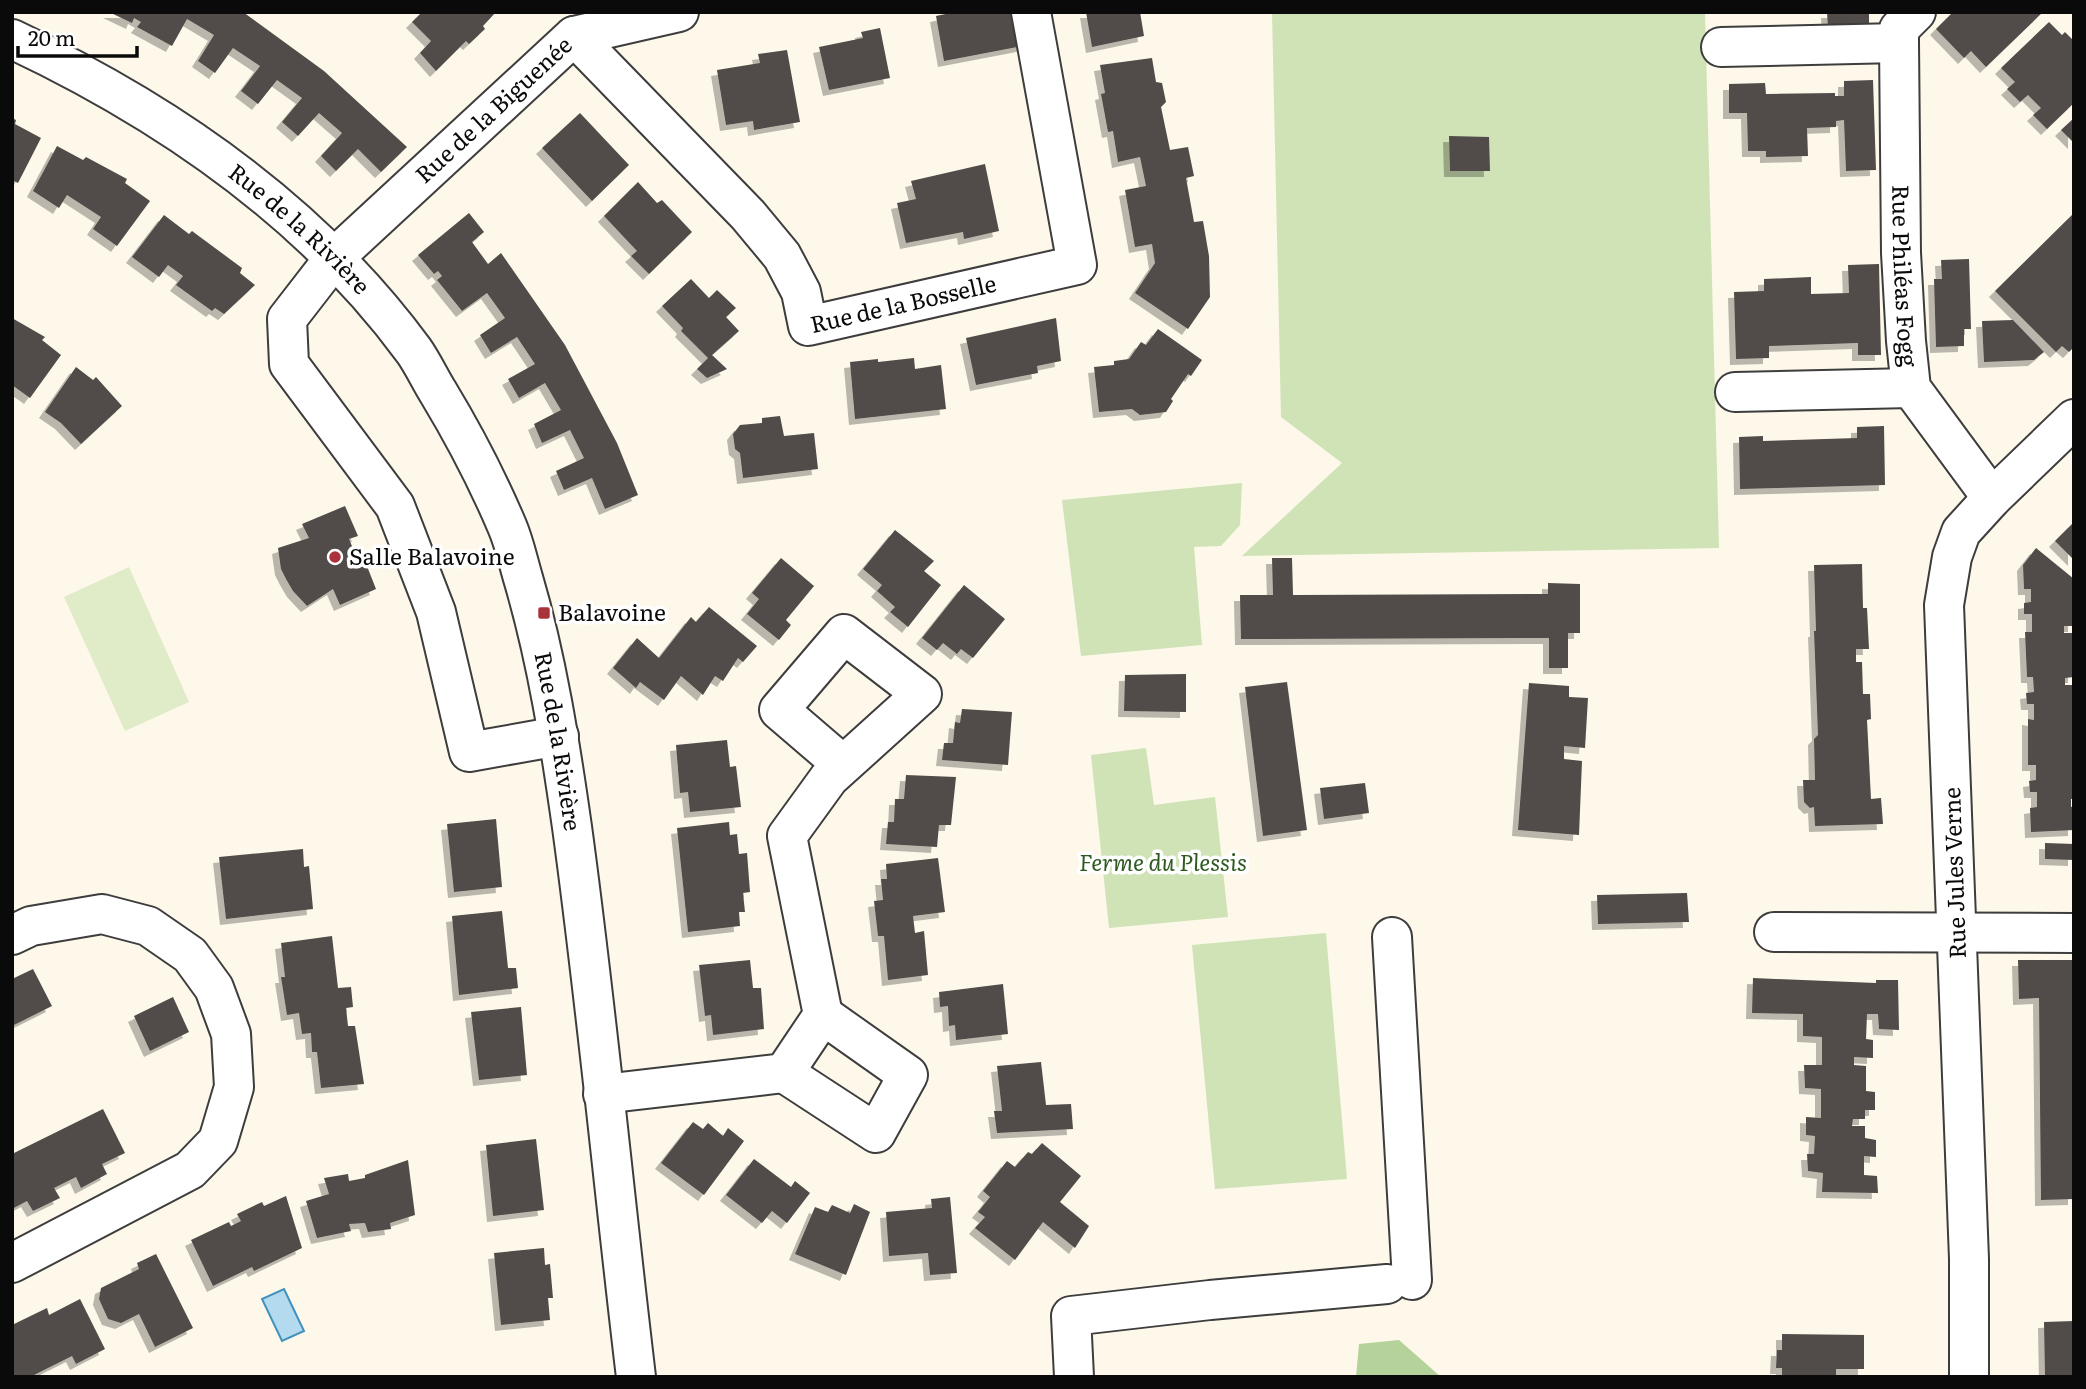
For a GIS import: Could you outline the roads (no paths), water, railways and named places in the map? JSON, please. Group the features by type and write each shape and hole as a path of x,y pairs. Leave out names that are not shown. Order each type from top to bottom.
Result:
{"street":[{"name":"Rue de la Biguenée","path":"559,736 469,752 436,612 395,506 289,364 287,319 335,257 574,36 678,12"},
{"name":"Rue de la Bosselle","path":"574,36 748,215 782,256 801,292 808,326 1077,265 1031,12"},
{"path":"1721,47 1903,24"},
{"name":"Rue Philéas Fogg","path":"1903,24 1901,253 1911,388 1992,498"},
{"name":"Rue de la Rivière","path":"12,39 53,58 165,123 281,207 335,257 415,352 472,451 509,529 533,611 559,736 580,888 636,1377"},
{"path":"1735,392 1911,388"},
{"name":"Rue Jules Verne","path":"1969,1377 1969,1245 1944,605 1952,557 1961,532 1992,498 2074,419"},
{"path":"603,1094 784,1073 876,1133 908,1075 822,1015 787,836 829,778 843,765"},
{"path":"12,935 31,926 102,914 148,926 190,955 214,988 231,1034 234,1087 218,1141 190,1171 12,1264"},
{"path":"1774,932 2074,933"},
{"path":"1074,1377 1071,1317 1210,1300 1400,1282 1392,937"},
{"path":"784,1073 822,1015"}],"water":[{"path":"284,1289 304,1331 282,1341 262,1299"}],"place":[{"name":"Salle Balavoine","path":"335,557"},
{"name":"Balavoine","path":"544,613"}],"park label":[{"name":"Ferme du Plessis","path":"1163,863"}]}
